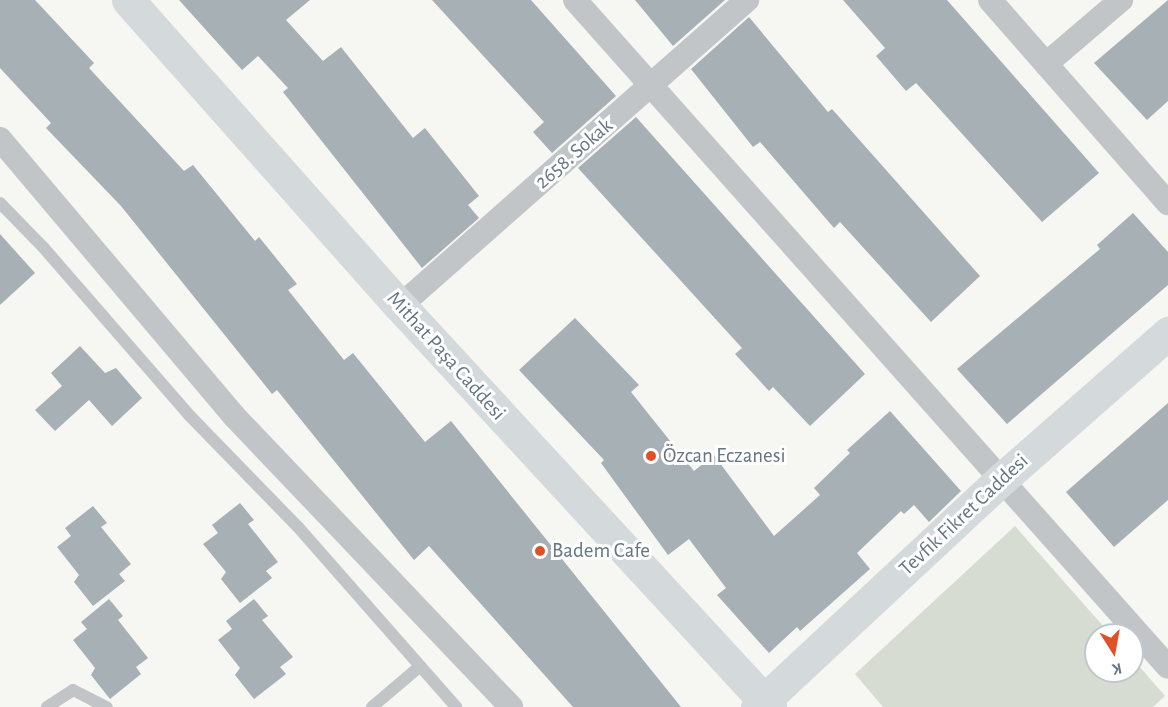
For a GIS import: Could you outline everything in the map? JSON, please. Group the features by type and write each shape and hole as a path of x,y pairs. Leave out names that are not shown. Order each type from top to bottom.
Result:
{"street":[{"name":"Mithat Paşa Caddesi","path":"128,0 400,306 764,705"},
{"path":"575,0 1003,478 1168,667"},
{"name":"2658. Sokak","path":"400,306 747,0"},
{"path":"990,0 1168,203"},
{"path":"1046,64 1120,0"},
{"path":"0,139 234,416 511,707"},
{"name":"Tevfik Fikret Caddesi","path":"764,705 1003,478 1168,333"}],"lane":[{"path":"0,204 44,248 189,415 298,527 456,707"},
{"path":"372,707 419,667"},
{"path":"47,707 73,690 107,707"}],"shaded area":[{"path":"1015,526 1100,623 1084,623 1084,683 1144,683 1144,672 1165,696 1153,707 883,707 855,674"}],"building":[{"path":"0,0 35,0 94,63 89,68 184,171 193,165 255,241 259,237 297,284 288,290 344,360 353,353 425,442 451,421 681,707 573,707 429,546 414,560 277,390 272,394 121,206 46,128 51,123 0,68"},
{"path":"179,0 310,0 286,20 323,61 341,47 413,138 425,128 479,196 468,205 479,218 422,268 283,92 288,88 258,56 242,70"},
{"path":"432,0 531,0 616,96 552,153 533,132 544,122"},
{"path":"635,0 725,0 673,46"},
{"path":"843,0 947,0 1099,173 1042,222 916,83 906,91 876,56 885,48"},
{"path":"1168,0 1168,101 1147,120 1094,63"},
{"path":"749,17 828,112 832,109 980,276 931,322 840,222 834,228 760,142 753,147 691,69"},
{"path":"636,117 865,374 810,426 773,387 769,391 735,354 742,348 578,168"},
{"path":"1133,213 1168,252 1168,285 1007,424 957,369 1100,249 1097,245"},
{"path":"0,234 35,273 0,305"},
{"path":"575,318 639,385 631,392 694,471 714,455 774,536 820,495 814,488 850,453 847,450 890,411 961,491 929,522 914,505 904,514 901,511 857,553 870,569 800,631 797,627 769,653 717,595 726,588 689,539 668,555 601,463 604,460 519,370"},
{"path":"80,346 105,373 116,368 142,398 112,426 89,400 55,431 35,410 62,386 51,373"},
{"path":"1168,403 1168,500 1114,547 1066,492"},
{"path":"240,503 254,520 248,524 278,562 266,571 272,578 240,603 221,579 226,572 203,544 218,533 212,525"},
{"path":"93,506 107,523 101,527 131,564 119,574 125,581 93,606 74,582 79,575 57,547 71,536 65,528"},
{"path":"109,599 123,616 118,620 148,658 136,667 141,674 110,699 91,675 95,668 73,640 87,629 81,622"},
{"path":"254,599 268,616 262,620 293,657 280,667 286,674 254,699 235,675 240,668 218,640 232,629 226,621"}],"place":[{"name":"Özcan Eczanesi","path":"651,456"},
{"name":"Badem Cafe","path":"540,551"}]}
